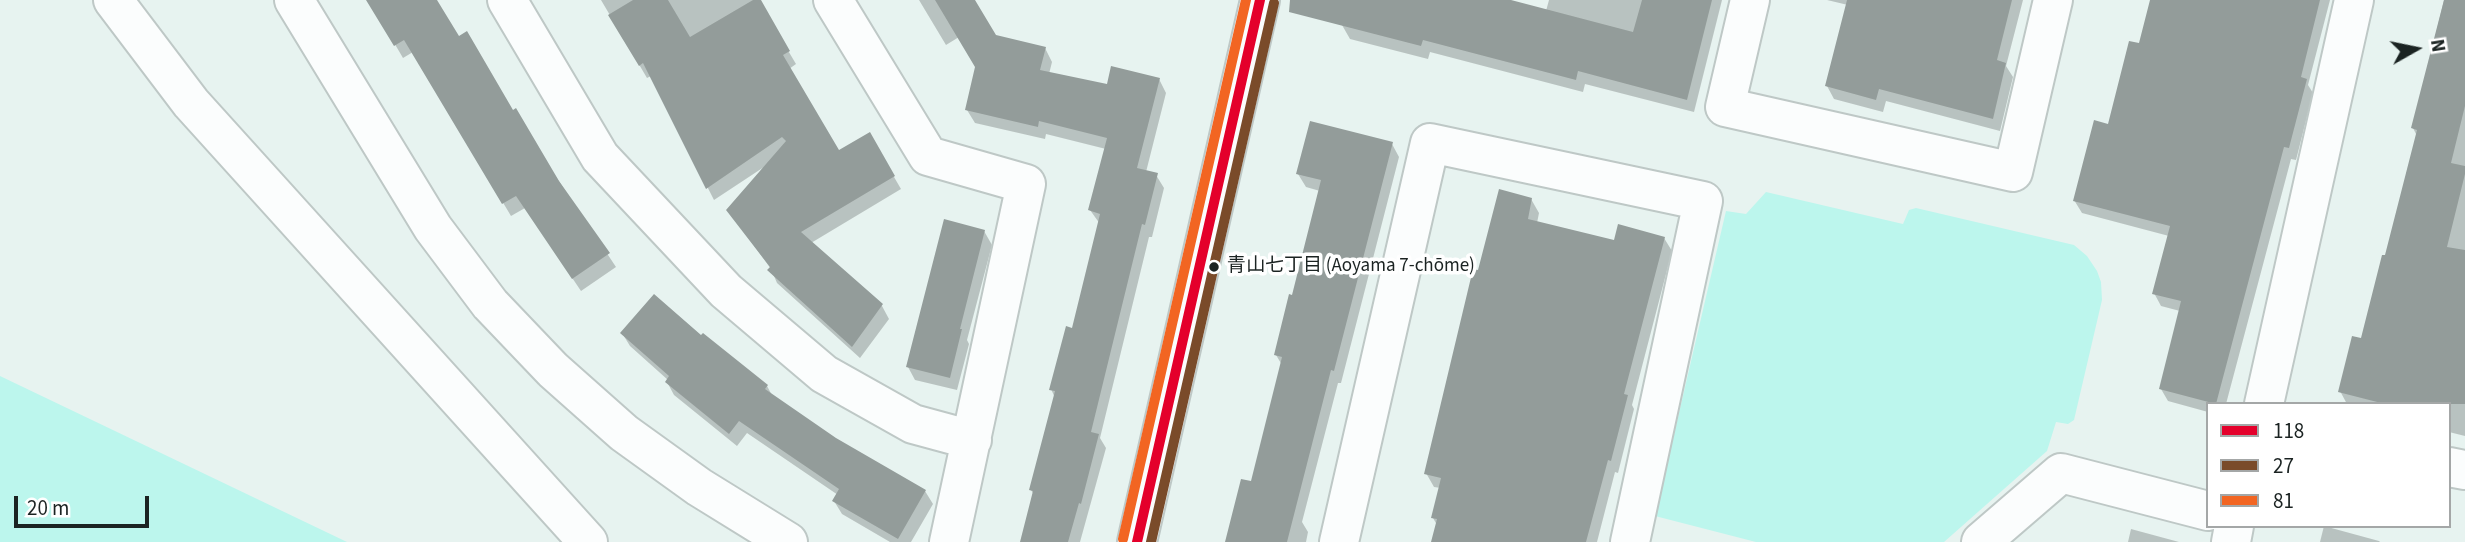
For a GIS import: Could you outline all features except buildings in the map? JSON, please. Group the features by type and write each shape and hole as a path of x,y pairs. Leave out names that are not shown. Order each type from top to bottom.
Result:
{"street":[{"path":"113,0 191,103 588,542"},
{"path":"294,0 433,228 490,304 553,370 624,433 699,487 788,542"},
{"path":"507,0 600,157 726,291 824,374 913,424 972,440"},
{"path":"833,0 928,156 1026,184 949,542"},
{"path":"1137,542 1260,0"},
{"path":"1750,0 1725,107 2013,172 2053,0"},
{"path":"2263,402 2354,0"},
{"path":"1339,542 1430,143 1703,201 1630,542"},
{"path":"1980,542 2061,474 2206,510"}],"shaded area":[{"path":"1766,192 1903,224 1909,210 1916,208 2074,245 2087,256 2097,271 2102,300 2074,420 2068,424 2056,422 2047,451 1944,542 1756,542 1655,516 1726,211 1746,214"},
{"path":"0,376 347,542 0,542"}],"transit line":[{"name":"81","path":"1123,539 1246,0"},
{"name":"118","path":"1137,542 1260,0"},
{"name":"27","path":"1151,542 1274,3"}],"place":[{"name":"青山七丁目 (Aoyama 7-chōme)","path":"1214,267"}]}
